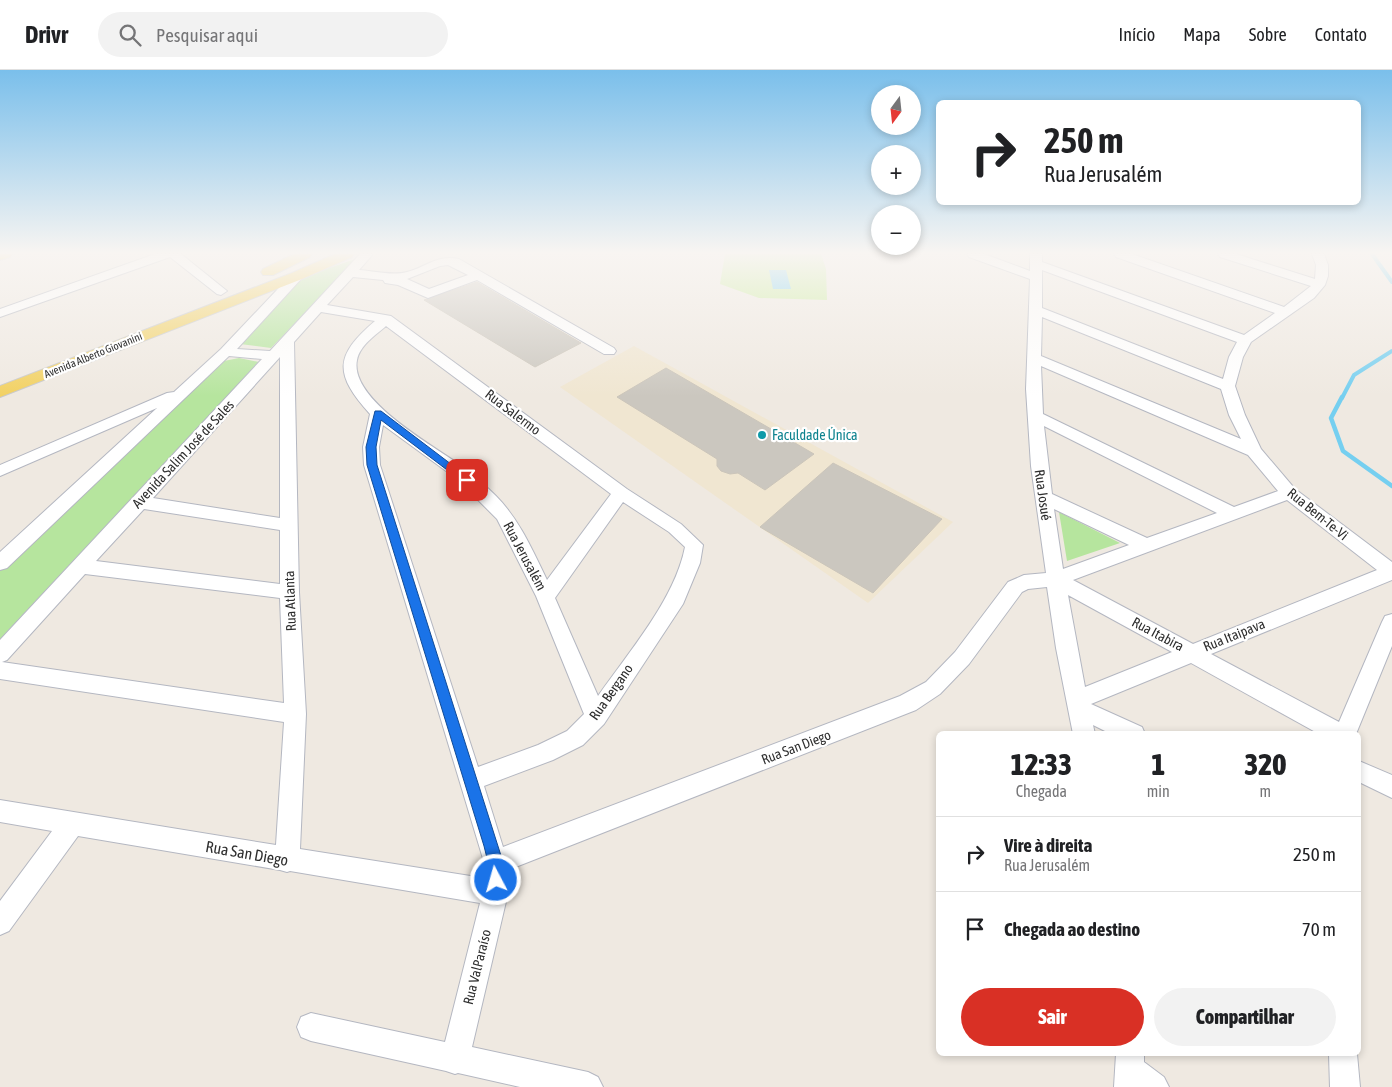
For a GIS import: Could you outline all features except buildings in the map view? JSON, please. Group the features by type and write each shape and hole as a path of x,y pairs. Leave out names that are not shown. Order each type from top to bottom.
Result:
{"main road":[{"name":"Avenida Alberto Giovanini","path":"0,392 199,301"},
{"name":"Avenida Alberto Giovanini","path":"0,378 138,330 212,301"}],"street":[{"path":"0,313 33,301"},
{"path":"0,563 226,352 267,301"},
{"name":"Avenida Salim José de Sales","path":"0,654 138,502 325,301"},
{"path":"521,301 609,351"},
{"name":"Rua Josué","path":"1036,301 1033,358 1035,416 1055,579 1066,648 1083,731"},
{"path":"1138,301 1245,340"},
{"path":"1255,301 1285,312"},
{"path":"1036,310 1228,386 1236,357 1245,340 1301,301"},
{"name":"Rua Salermo","path":"315,312 380,324 675,528 694,545"},
{"name":"Rua Jerusalém","path":"380,324 351,355 349,367 355,384 378,413 454,468 492,502 508,521 546,596 596,717"},
{"name":"Rua Atlanta","path":"287,342 289,592 295,714 287,860"},
{"path":"226,352 273,356"},
{"path":"1033,358 1254,451"},
{"name":"Rua Bem-Te-Vi","path":"1228,386 1237,415 1254,451 1289,493 1392,572"},
{"path":"0,471 184,391"},
{"name":"Rua ValParaíso","path":"378,413 371,447 372,465 496,862 495,893 455,1060"},
{"path":"1035,416 1232,513"},
{"path":"546,596 622,493"},
{"path":"1055,579 1289,493"},
{"path":"1044,497 1145,545"},
{"path":"138,502 288,525"},
{"name":"Rua Bergano","path":"471,780 545,753 575,738 596,717 676,599 691,563 694,545"},
{"path":"80,566 289,592"},
{"name":"Rua Itaipava","path":"1078,704 1191,652 1392,572"},
{"name":"Rua Itabira","path":"1055,579 1335,731"},
{"name":"Rua San Diego","path":"496,862 908,703 933,688 962,658 1015,587 1024,582 1055,579"},
{"path":"1346,731 1392,622"},
{"path":"0,670 295,714"},
{"path":"1078,704 1128,731"},
{"path":"1361,772 1392,787"},
{"name":"Rua San Diego","path":"0,811 495,893"},
{"path":"0,922 73,823"},
{"path":"311,1027 455,1060 588,1087"},
{"path":"1343,1056 1345,1087"},
{"path":"1130,1070 1154,1087"}],"shaded area":[{"path":"634,346 953,522 868,603 560,387"}],"green space":[{"path":"279,301 316,301 271,348 240,344"},
{"path":"239,358 259,362 0,639 0,570 212,368 224,361"},
{"path":"1059,512 1120,543 1067,561"}],"waterway":[{"path":"1342,398 1354,375 1392,351"},
{"path":"1342,397 1331,418 1343,451 1392,486"}],"place":[{"name":"Faculdade Única","path":"762,435"}],"route":[{"path":"467,480 454,468 378,413 371,447 372,465 496,862 496,880"}]}
